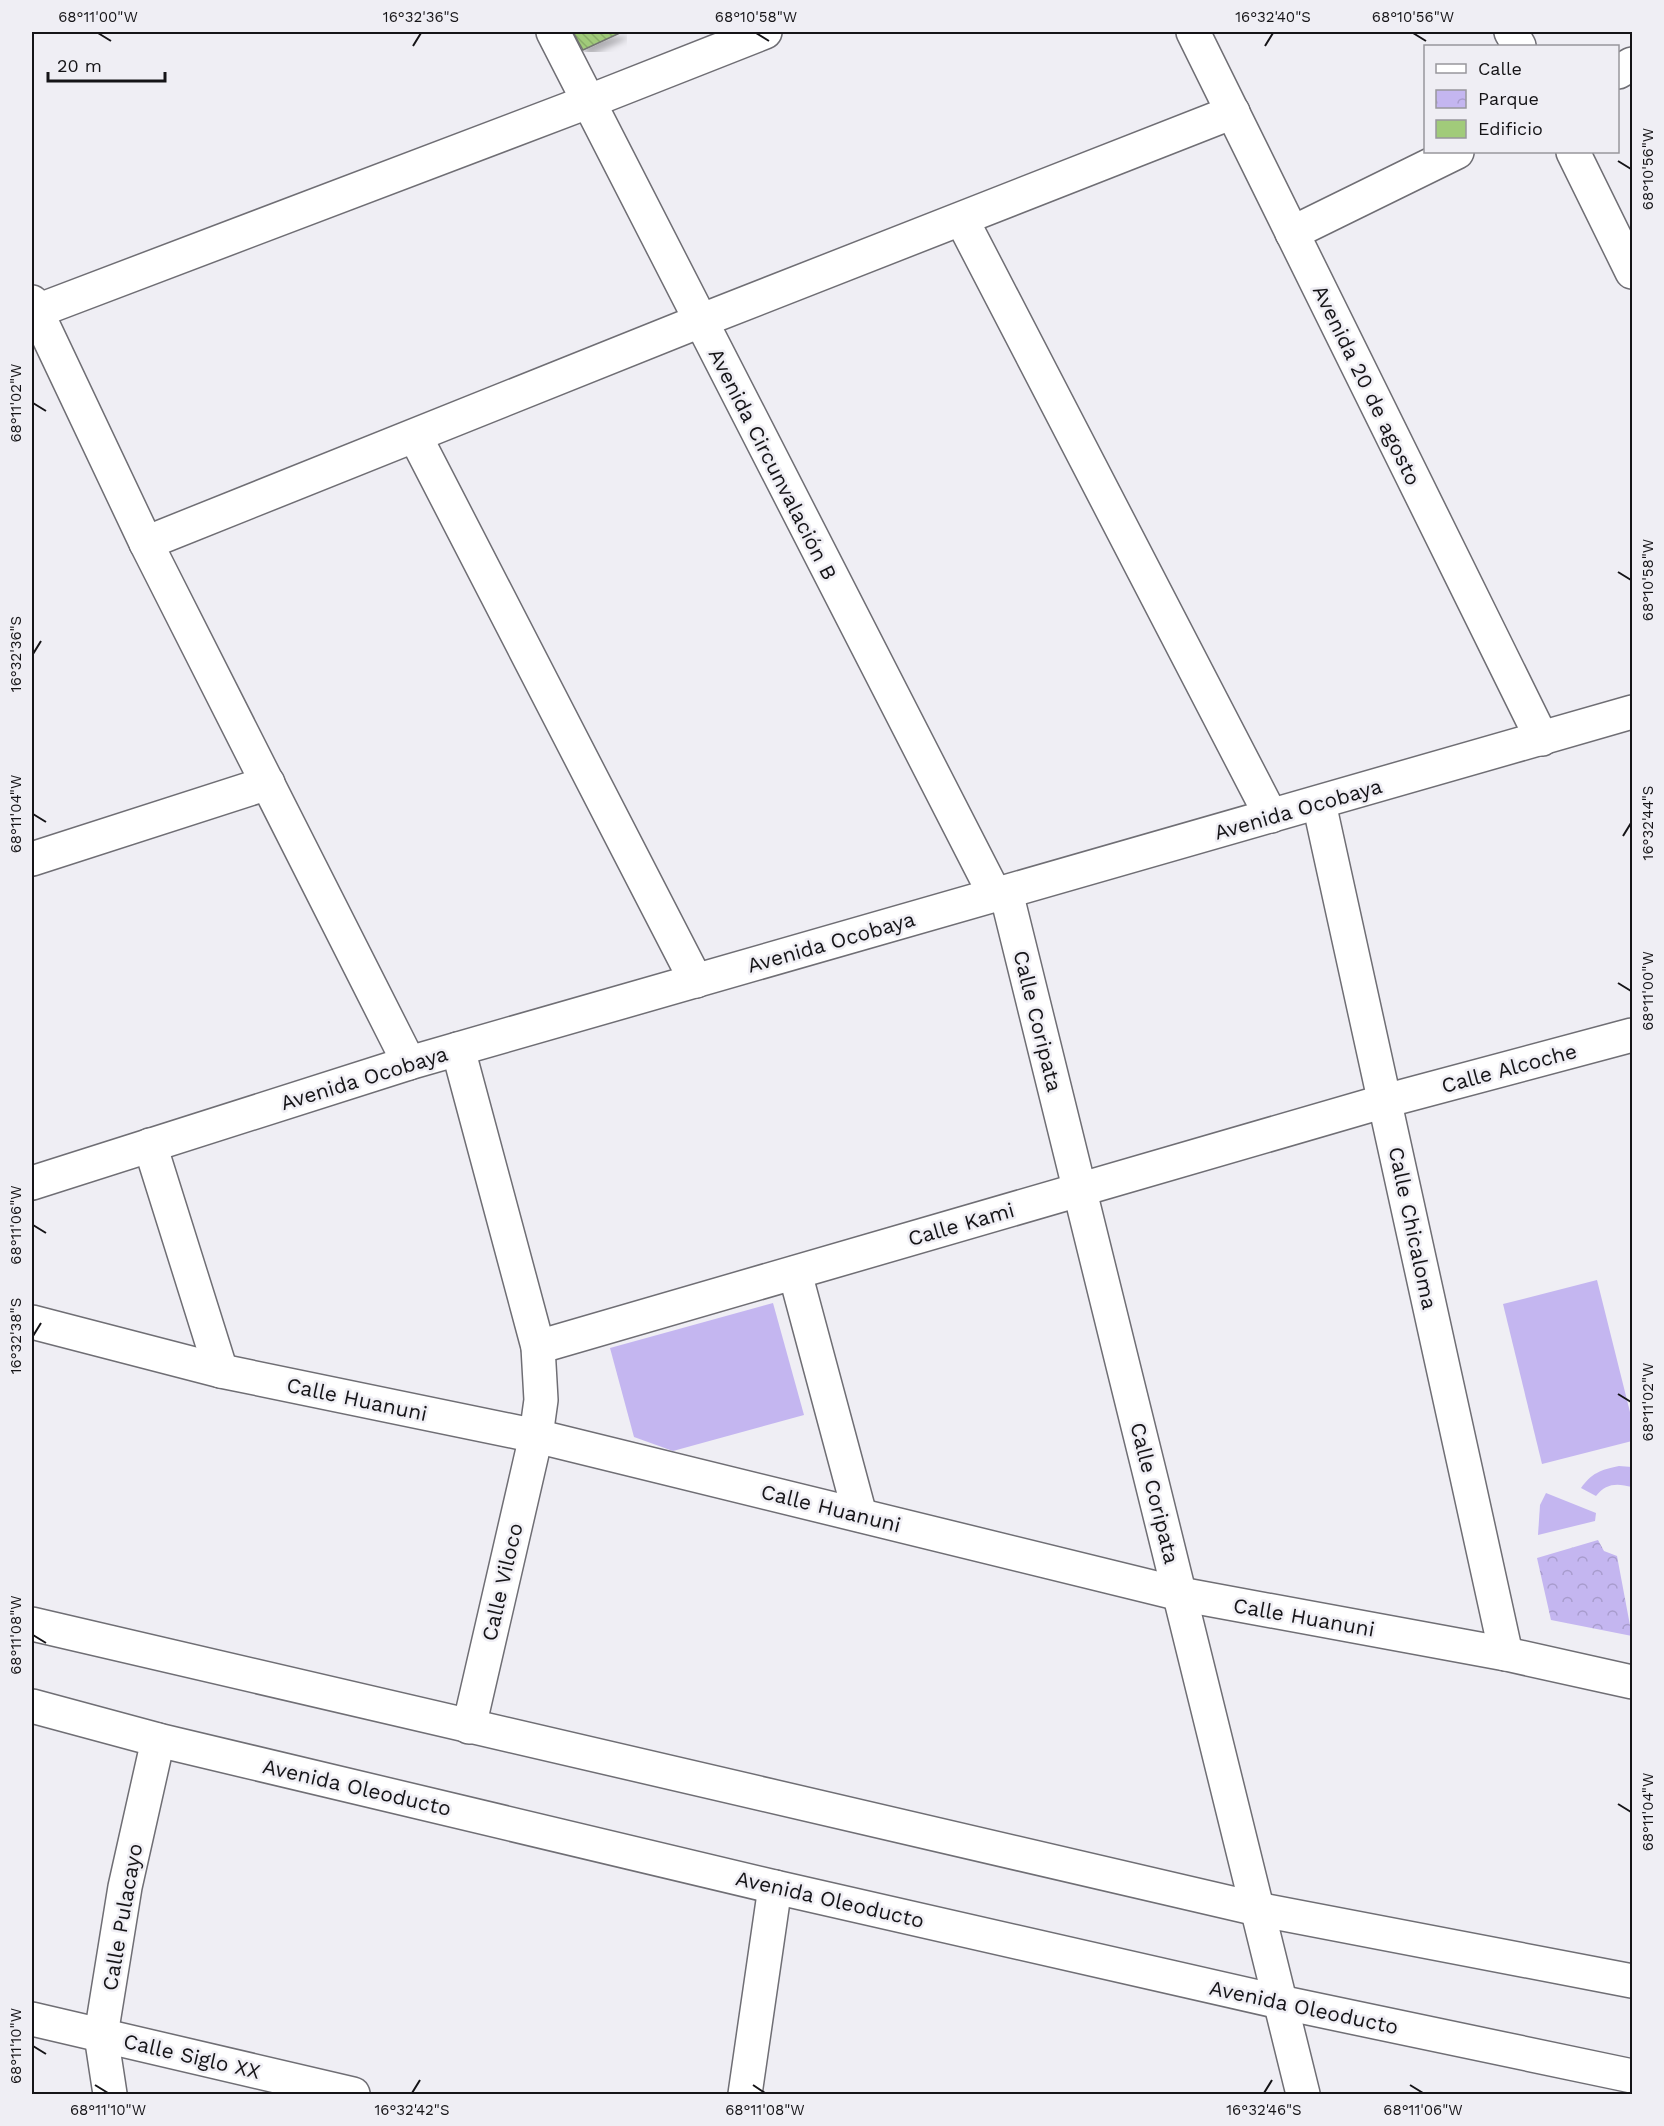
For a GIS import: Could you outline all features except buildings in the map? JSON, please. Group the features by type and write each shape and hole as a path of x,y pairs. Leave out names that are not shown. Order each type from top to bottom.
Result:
{"street":[{"name":"Avenida Circunvalación B","path":"553,32 591,101 700,321 1000,894"},
{"path":"409,1063 146,543 34,306 591,101 765,32"},
{"name":"Avenida 20 de agosto","path":"1193,32 1542,739"},
{"path":"146,543 700,321 1233,112"},
{"path":"1293,233 1455,153"},
{"path":"1573,153 1632,272"},
{"path":"962,220 1271,816"},
{"path":"415,436 696,981"},
{"name":"Avenida Ocobaya","path":"32,1183 409,1063 1632,712"},
{"path":"32,859 268,783"},
{"name":"Calle Chicaloma","path":"1319,803 1506,1654"},
{"name":"Calle Coripata","path":"1000,894 1079,1190 1303,2094"},
{"name":"Calle Alcoche","path":"1385,1101 1631,1041"},
{"name":"Calle Viloco","path":"458,1049 537,1347 541,1400 536,1436 469,1727"},
{"name":"Calle Kami","path":"537,1347 1385,1101"},
{"path":"150,1145 221,1371"},
{"path":"795,1272 861,1515"},
{"name":"Calle Huanuni","path":"32,1322 221,1371 536,1436 1180,1594 1506,1654 1632,1683"},
{"path":"32,1624 1257,1909 1632,1982"},
{"name":"Avenida Oleoducto","path":"32,1706 158,1740 775,1887 1280,2002 1632,2076"},
{"name":"Calle Pulacayo","path":"110,2094 101,2035 125,1887 158,1740"},
{"path":"745,2094 775,1887"},
{"name":"Calle Siglo XX","path":"32,2019 353,2094"}],"green space":[{"path":"1597,1280 1632,1420 1632,1441 1542,1464 1503,1304"},
{"path":"773,1303 804,1415 673,1451 634,1437 610,1348"},
{"path":"1619,1466 1632,1467 1632,1487 1608,1486 1596,1496 1581,1488 1597,1473"},
{"path":"1546,1493 1596,1513 1595,1521 1538,1535 1540,1505"},
{"path":"1598,1540 1604,1551 1617,1556 1632,1636 1551,1620 1537,1558"}]}
